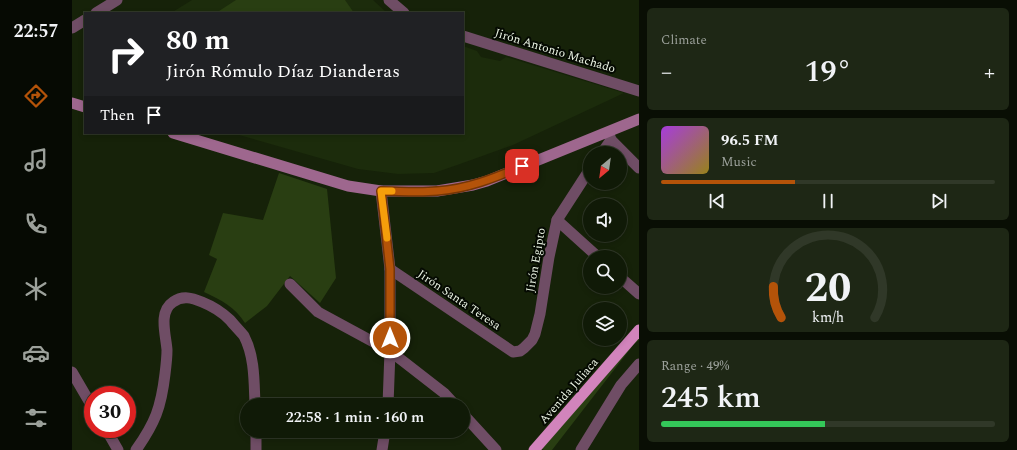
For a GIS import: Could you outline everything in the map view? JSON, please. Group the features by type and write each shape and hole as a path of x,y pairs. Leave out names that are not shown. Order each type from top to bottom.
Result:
{"highway":[{"name":"Avenida Juliaca","path":"534,450 639,330"}],"main road":[{"path":"72,103 84,107"},
{"path":"175,134 348,186 381,191 438,191 487,181 609,136 639,119"}],"street":[{"path":"390,0 403,12"},
{"path":"97,12 112,2"},
{"path":"72,28 84,21"},
{"name":"Jirón Antonio Machado","path":"464,36 639,91"},
{"path":"605,146 609,136 639,168"},
{"name":"Jirón Egipto","path":"513,352 520,351 524,348 532,340 535,334 557,220 566,208 583,178"},
{"path":"381,191 390,269 388,398"},
{"path":"557,220 590,250"},
{"name":"Jirón Santa Teresa","path":"390,269 513,352"},
{"path":"627,283 639,294"},
{"path":"290,284 318,312 390,351 449,398"},
{"path":"136,450 153,423 161,404 167,352 164,320 165,312 169,305 180,298 193,298 214,308 224,315 244,336 250,353 254,378 255,398"},
{"path":"581,450 621,385 639,364"},
{"path":"72,372 84,393"},
{"path":"470,422 496,450"},
{"path":"111,438 118,450"},
{"path":"256,438 256,450"},
{"path":"382,450 384,438"}],"shaded area":[{"path":"192,0 373,0 386,12 173,12"},
{"path":"236,0 345,0 353,12 218,12"},
{"path":"464,46 477,51 481,57 500,61 506,57 624,93 513,145 434,173 398,174 358,169 236,134 464,134"},
{"path":"279,173 327,189 336,278 320,303 290,276 267,306 245,323 232,308 204,292 217,259 209,255 223,213 263,220"},
{"path":"639,327 639,340 634,344 552,450 544,450 540,448 623,346 627,346 627,342"}],"slow traffic":[{"path":"387,238 381,191 392,191"}],"route":[{"path":"390,338 390,269 381,191 404,192 454,189 487,181 522,166"}]}
